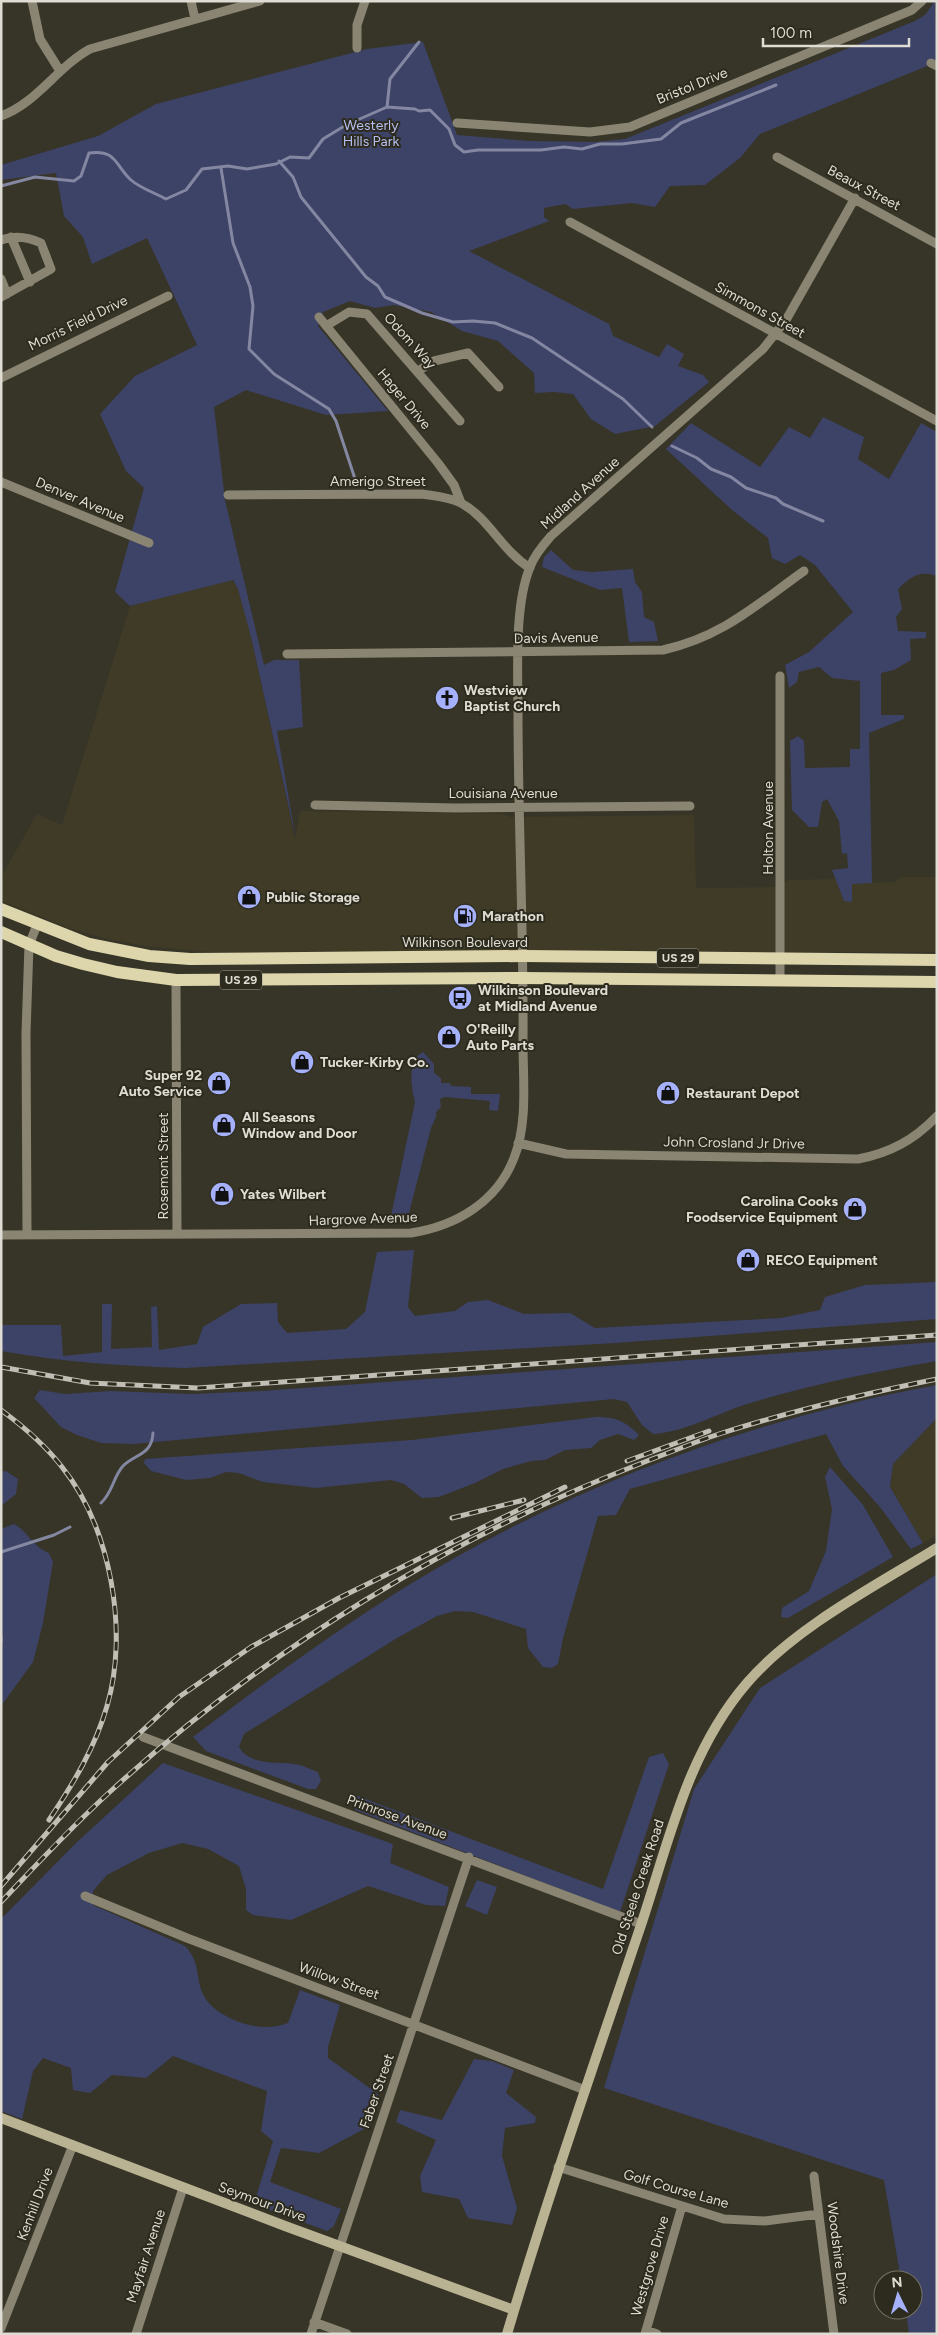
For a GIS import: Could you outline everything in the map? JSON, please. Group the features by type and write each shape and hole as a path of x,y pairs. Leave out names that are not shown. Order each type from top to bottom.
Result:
{"main road":[{"name":"Wilkinson Boulevard","path":"1,909 80,941 116,951 183,958 523,956 937,960"},
{"name":"US 29","path":"1,932 74,962 111,971 176,980 523,978 937,982"},
{"name":"Old Steele Creek Road","path":"507,2334 558,2167 642,1924 688,1780 708,1738 748,1682 787,1646 873,1587 937,1548"},
{"name":"Seymour Drive","path":"1,2118 183,2188 514,2310"}],"street":[{"path":"32,1 40,39 60,70"},
{"path":"191,1 195,19"},
{"path":"1,116 21,107 33,98 74,58 100,45 260,1"},
{"path":"357,48 357,25 365,1"},
{"name":"Bristol Drive","path":"457,123 590,132 630,127 912,10 922,1"},
{"name":"Beaux Street","path":"777,157 937,244"},
{"name":"Midland Avenue","path":"523,978 518,807 519,652 524,593 530,568 551,536 764,349 776,334 855,198"},
{"name":"Simmons Street","path":"570,222 937,421"},
{"path":"12,237 30,282"},
{"path":"1,240 12,237 31,238 41,242 51,269 4,295 1,279"},
{"name":"Morris Field Drive","path":"2,375 168,296"},
{"name":"Odom Way","path":"326,326 346,312 364,312 418,371 460,421"},
{"name":"Hager Drive","path":"319,317 438,463 454,485 461,503"},
{"path":"418,371 434,360 468,353 499,387"},
{"name":"Denver Avenue","path":"1,482 149,543"},
{"name":"Amerigo Street","path":"228,495 422,494 461,503 480,517 510,553 530,568"},
{"name":"Davis Avenue","path":"287,654 650,650 686,645 709,636 734,622 804,571"},
{"name":"Holton Avenue","path":"780,676 780,980"},
{"name":"Louisiana Avenue","path":"316,805 690,806"},
{"path":"27,1233 26,1033 29,945 37,925"},
{"name":"Hargrove Avenue","path":"1,1234 177,1233 330,1235 411,1233 436,1229 458,1220 490,1196 503,1180 514,1157 518,1143 522,1111 523,978"},
{"name":"Rosemont Street","path":"176,980 177,1233"},
{"name":"John Crosland Jr Drive","path":"518,1143 566,1154 858,1159 877,1156 898,1147 926,1127 937,1116"},
{"name":"Primrose Avenue","path":"143,1737 642,1924"},
{"name":"Faber Street","path":"311,2334 469,1858"},
{"name":"Willow Street","path":"85,1896 196,1941 585,2090"},
{"name":"Kenhill Drive","path":"1,2328 72,2145"},
{"name":"Golf Course Lane","path":"558,2167 724,2218 749,2221 819,2214"},
{"name":"Woodshire Drive","path":"814,2176 834,2334"},
{"name":"Mayfair Avenue","path":"136,2334 183,2188"},
{"name":"Westgrove Drive","path":"646,2332 682,2206"},
{"path":"314,2322 347,2334"},
{"path":"646,2332 657,2334"}],"shaded area":[{"path":"232,580 238,589 251,637 295,839 300,811 504,814 510,817 694,815 696,888 776,887 789,880 836,879 844,901 852,901 852,884 895,882 901,877 937,877 937,952 209,952 145,946 108,939 72,929 1,901 1,877 37,814 62,825 130,606"},
{"path":"937,1418 937,1535 923,1543 890,1487 893,1464"}],"green space":[{"name":"Westerly Hills Park","path":"935,1 937,62 760,134 740,158 705,185 670,186 655,207 632,203 573,209 565,204 544,208 544,217 549,221 469,251 609,324 613,336 659,357 667,344 684,354 678,366 703,375 709,382 655,426 615,434 591,419 573,394 535,393 534,373 498,341 462,331 431,312 394,305 375,308 350,301 323,312 318,326 388,411 326,415 246,390 214,407 225,500 264,665 274,660 299,660 303,727 277,731 296,840 251,637 238,589 233,580 130,606 115,592 144,488 126,471 100,414 135,376 197,345 147,238 92,264 83,237 64,216 56,173 1,180 1,165 98,136 156,104 367,49 423,42 457,135 530,141 595,142 625,139 915,21 925,15"},
{"path":"823,417 864,437 858,459 889,479 921,423 937,432 937,576 920,574 907,581 898,589 902,609 896,617 898,631 926,632 926,638 910,639 911,660 894,670 881,673 881,715 904,715 904,719 869,733 872,883 852,884 852,902 844,901 832,870 848,868 847,853 842,854 839,821 827,799 822,802 818,827 809,827 792,810 790,741 798,736 804,741 805,768 850,767 850,749 860,749 860,681 832,678 819,667 799,672 797,682 789,688 785,665 809,652 853,612 815,565 800,555 785,564 772,558 768,538 732,510 666,449 691,423 760,467 789,427 810,438"},
{"path":"551,550 573,570 592,572 633,569 635,582 642,592 644,617 654,622 658,641 629,642 622,588 600,590 542,567 544,557"},
{"path":"423,1052 434,1064 434,1073 441,1078 441,1083 450,1083 451,1086 471,1087 471,1094 500,1094 498,1111 489,1110 490,1101 445,1097 440,1099 441,1107 436,1112 431,1128 408,1217 391,1216 415,1102 412,1089 412,1068 414,1061"},
{"path":"414,1250 408,1307 415,1316 455,1311 468,1302 488,1300 524,1314 570,1313 595,1328 781,1318 820,1310 825,1297 865,1285 937,1282 937,1319 615,1343 185,1368 93,1363 1,1351 1,1325 61,1325 63,1356 102,1352 102,1304 112,1304 111,1349 152,1347 151,1307 157,1306 159,1350 197,1344 203,1327 241,1304 277,1303 278,1322 287,1333 346,1329 365,1312 377,1252"},
{"path":"937,1342 937,1361 817,1385 747,1404 677,1430 653,1434 642,1425 627,1402 614,1399 134,1444 101,1443 61,1427 34,1398 40,1390 65,1394 110,1391 192,1394 262,1391"},
{"path":"937,1385 937,1418 893,1464 890,1487 923,1543 911,1549 880,1507 843,1466 826,1434 630,1489 616,1515 598,1516 563,1638 558,1664 552,1668 543,1667 528,1648 526,1629 473,1612 455,1611 437,1616 397,1638 244,1734 239,1747 244,1754 258,1761 299,1765 318,1772 321,1781 316,1789 308,1789 206,1751 193,1737 356,1619 412,1583 473,1548 536,1516 600,1486 665,1460 732,1437 799,1416"},
{"path":"596,1417 620,1421 639,1435 634,1440 618,1434 600,1440 591,1448 565,1450 545,1460 531,1461 503,1469 475,1483 439,1497 422,1498 404,1484 391,1480 316,1488 263,1482 239,1473 226,1472 210,1478 186,1480 151,1471 144,1463 145,1459 412,1440"},
{"path":"830,1467 863,1505 893,1557 788,1618 781,1617 782,1608 809,1591 826,1551 832,1509 825,1477"},
{"path":"6,1471 18,1479 16,1494 1,1506 1,1472"},
{"path":"14,1524 24,1531 34,1543 49,1553 53,1562 43,1623 33,1662 1,1706 1,1529"},
{"path":"937,1574 937,2334 909,2334 907,2320 923,2320 923,2270 899,2270 884,2180 604,2088 694,1789 760,1688"},
{"path":"663,1753 669,1764 620,1912 355,1810 355,1795 603,1889 649,1757"},
{"path":"163,1763 393,1844 390,1863 449,1887 445,1906 426,1905 368,1886 291,1920 253,1915 246,1910 246,1889 239,1866 208,1849 182,1843 149,1853 107,1875 93,1891 93,1905 185,1946 194,1959 204,1996 215,2009 232,2019 260,2027 273,2027 288,2023 300,1990 340,2005 328,2047 328,2058 378,2094 368,2127 319,2153 281,2148 270,2182 341,2209 334,2226 327,2231 254,2204 273,2141 261,2131 267,2091 173,2056 146,2078 112,2075 90,2093 73,2090 71,2068 43,2058 33,2071 22,2119 1,2111 1,1919 76,1843"},
{"path":"477,1880 497,1887 487,1915 465,1906"},
{"path":"474,2059 492,2061 514,2070 506,2093 536,2117 535,2123 505,2128 502,2156 517,2208 512,2225 468,2218 459,2199 422,2192 420,2176 436,2140 396,2122 400,2110 442,2120"}],"waterway":[{"path":"387,107 390,79 419,42"},
{"path":"1,186 35,177 74,181 81,176 89,153 98,152 105,153 114,159 135,183 166,199 186,190 202,169 228,166 247,169 276,164 290,157 309,158 323,139 346,125 387,107 419,111 430,110 449,129 455,145 464,152 478,150 541,150 564,147 582,149 600,144 622,144 661,139 681,123 776,85"},
{"path":"279,161 293,177 301,197 366,277 378,286 385,297 422,313 453,322 495,323 532,338 623,399 652,427"},
{"path":"221,168 233,243 250,287 253,306 249,349 274,374 329,409 336,421 357,485"},
{"path":"672,446 697,458 711,469 731,477 746,488 776,498 783,504 823,521"},
{"path":"101,1503 123,1466 150,1446 153,1433"},
{"path":"1,1552 54,1535 70,1527"}],"railway":[{"path":"1,1367 90,1383 198,1388 937,1335"},
{"path":"1,1902 56,1844 113,1789 172,1738 234,1689 299,1643 365,1600 433,1561 503,1524 574,1491 701,1440 800,1410 937,1379"},
{"path":"1,1410 49,1451 79,1492 93,1520 104,1550 115,1614 116,1646 113,1677 107,1706 96,1736 82,1765 49,1820"},
{"path":"627,1461 709,1431"},
{"path":"1,1886 108,1762 179,1697 251,1647 339,1598 565,1487"},
{"path":"452,1518 524,1500"}],"place":[{"name":"Westview Baptist Church","path":"447,698"},
{"name":"Public Storage","path":"249,897"},
{"name":"Marathon","path":"465,916"},
{"name":"Wilkinson Boulevard at Midland Avenue","path":"460,998"},
{"name":"O'Reilly Auto Parts","path":"449,1037"},
{"name":"Tucker-Kirby Co.","path":"302,1062"},
{"name":"Super 92 Auto Service","path":"219,1083"},
{"name":"Restaurant Depot","path":"668,1093"},
{"name":"All Seasons Window and Door","path":"224,1125"},
{"name":"Yates Wilbert","path":"222,1194"},
{"name":"Carolina Cooks Foodservice Equipment","path":"855,1209"},
{"name":"RECO Equipment","path":"748,1260"}]}
